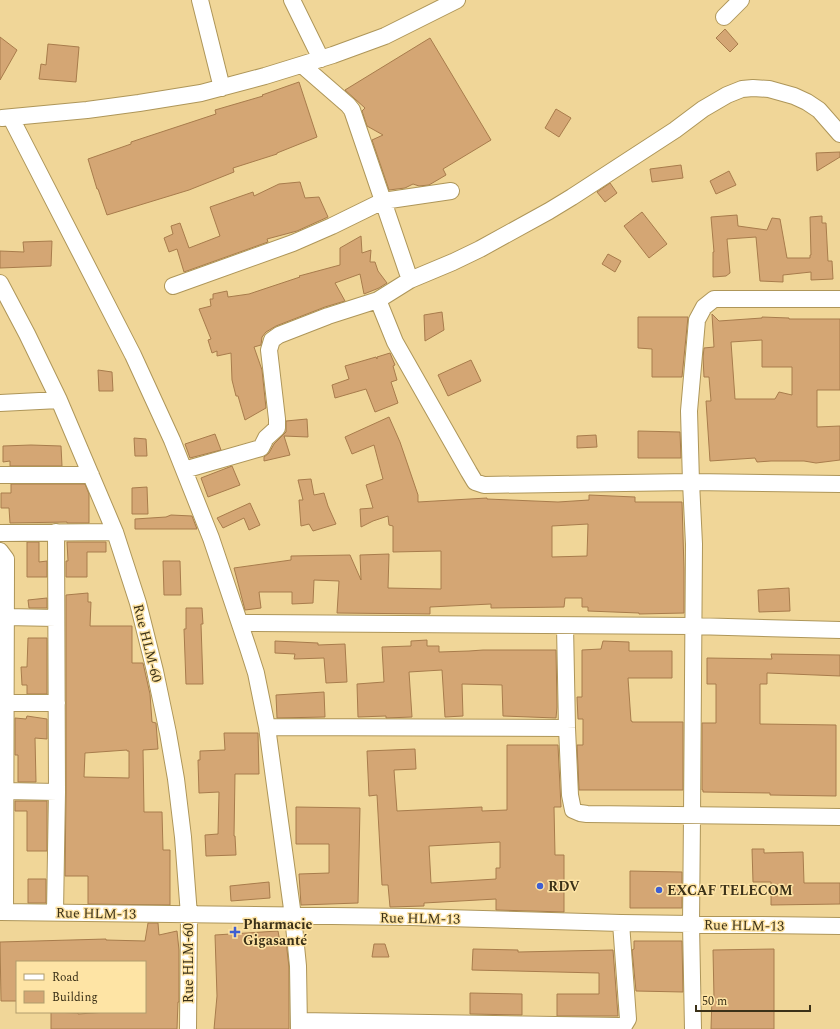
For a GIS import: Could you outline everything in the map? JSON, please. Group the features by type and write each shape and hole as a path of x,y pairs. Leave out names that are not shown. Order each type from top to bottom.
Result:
{"street":[{"path":"200,0 222,88"},
{"path":"292,0 321,59"},
{"path":"458,0 385,36 321,59 222,88 139,103 5,118 133,355 184,470 211,538 240,623 256,673 267,727 293,916 298,966 299,1025 620,1026 625,1024 628,1020 621,923"},
{"path":"724,17 741,0"},
{"path":"302,65 352,110 410,280"},
{"path":"184,470 260,448 266,438 277,428 270,350 272,340 279,335 328,316 378,300 410,280 473,252 572,197 676,130 703,109 727,95 742,89 753,88 768,89 794,96 819,110 840,134"},
{"path":"173,286 293,243 384,201 451,191"},
{"name":"Rue HLM-60","path":"0,283 59,400 115,532 138,603 155,671 168,733 184,836 189,915 188,1029"},
{"path":"693,1029 692,626 694,544 690,411 697,320 704,307 714,299 840,299"},
{"path":"378,300 395,342 475,482 484,485 691,482 840,484"},
{"path":"0,403 59,400"},
{"path":"0,475 91,475"},
{"path":"55,912 57,792 56,532"},
{"path":"0,533 115,532"},
{"path":"0,552 6,559 6,703 3,738 6,791 3,912"},
{"path":"6,618 56,618"},
{"path":"240,623 692,626 840,630"},
{"path":"565,626 570,795 574,810 587,814 840,817"},
{"path":"6,703 57,703"},
{"path":"267,727 567,728"},
{"path":"6,791 57,792"},
{"name":"Rue HLM-13","path":"3,912 840,926"}],"building":[{"path":"725,29 738,44 730,52 716,38"},
{"path":"0,37 17,50 0,80"},
{"path":"430,38 491,140 443,169 446,175 429,185 419,186 413,184 405,188 389,190 372,140 383,135 367,126 362,111 365,108 345,90"},
{"path":"48,44 79,47 76,82 39,79 41,64 46,65"},
{"path":"299,82 317,137 277,154 233,168 234,172 189,190 107,215 88,159 131,144 131,142 216,114 215,110 263,96 262,95"},
{"path":"556,109 571,118 559,137 545,128"},
{"path":"840,152 840,157 817,171 816,153"},
{"path":"681,165 683,178 652,182 650,169"},
{"path":"729,171 736,185 716,194 710,181"},
{"path":"300,182 305,198 319,197 328,217 297,231 267,239 268,242 184,272 177,249 169,252 164,238 173,234 171,226 180,223 189,248 220,236 210,207 253,192 254,196 279,184"},
{"path":"610,183 617,193 605,202 597,192"},
{"path":"642,212 667,244 649,258 624,226"},
{"path":"737,215 738,226 767,230 772,218 780,219 787,258 810,258 810,217 822,216 822,223 826,223 828,261 832,261 833,279 811,280 811,272 783,275 783,282 760,281 756,237 727,239 730,273 726,276 713,277 714,252 711,217"},
{"path":"361,236 362,253 371,250 370,262 375,262 378,271 387,283 364,294 360,274 335,283 345,301 276,326 266,332 262,337 261,345 254,347 262,370 266,408 245,420 232,380 231,353 217,356 217,351 212,353 208,340 211,339 199,309 211,306 210,299 213,299 213,294 227,291 228,297 249,294 300,277 299,276 340,265 340,248"},
{"path":"52,241 51,266 0,268 0,251 24,252 23,242"},
{"path":"608,254 621,261 615,272 602,264"},
{"path":"442,312 444,330 425,341 424,315"},
{"path":"712,314 719,321 762,317 789,319 840,319 840,390 817,390 817,427 840,426 840,460 816,463 804,461 757,462 755,458 710,461 706,401 711,401 709,377 704,377 703,357 704,348 714,347","holes":["762,340 762,367 792,367 792,395 779,392 775,399 735,399 731,342"]},
{"path":"638,317 688,317 682,377 652,377 652,349 638,348"},
{"path":"390,353 395,365 393,366 397,380 391,382 398,403 375,412 366,389 335,398 332,385 349,379 345,366 376,357 377,359 377,357"},
{"path":"471,360 481,381 448,396 438,375"},
{"path":"98,370 112,372 113,391 99,391"},
{"path":"389,417 400,442 418,495 418,502 487,498 558,502 589,500 589,495 635,497 635,502 682,502 684,613 639,614 588,611 588,607 582,607 582,598 565,598 564,607 491,608 491,604 430,607 430,614 337,613 339,581 314,580 313,603 292,604 292,592 259,592 261,608 245,610 234,568 291,560 291,556 350,555 361,580 360,555 389,554 388,588 441,589 441,551 393,552 393,526 389,525 388,516 361,527 360,509 373,508 366,485 383,479 374,445 352,454 345,437","holes":["588,524 587,556 552,557 552,526"]},
{"path":"307,419 308,437 284,436 290,455 264,461 264,457 286,432 286,421"},
{"path":"638,431 680,432 681,458 638,458"},
{"path":"215,434 221,450 190,458 185,444"},
{"path":"596,435 597,447 577,448 577,436"},
{"path":"134,438 146,439 147,456 135,456"},
{"path":"3,446 61,446 62,466 10,466 10,461 3,462"},
{"path":"232,466 240,485 208,497 201,478"},
{"path":"311,479 314,495 324,493 336,524 313,531 309,524 301,526 299,500 303,500 298,480"},
{"path":"11,484 85,484 89,494 89,523 10,523 9,508 1,508 1,493 11,493"},
{"path":"147,487 148,514 132,514 132,488"},
{"path":"250,503 260,525 249,530 244,518 223,528 217,518"},
{"path":"171,515 192,516 197,529 135,529 135,519 166,517"},
{"path":"27,542 39,542 39,562 47,561 47,577 27,577"},
{"path":"67,542 106,542 106,552 87,552 87,577 66,577 66,561 68,561"},
{"path":"163,561 180,561 181,595 164,595"},
{"path":"789,588 790,611 759,612 758,590"},
{"path":"88,593 88,602 91,602 90,626 132,626 132,663 143,663 150,694 152,722 156,723 158,749 143,750 144,812 162,812 163,850 170,850 170,905 88,904 88,876 65,876 66,595","holes":["129,751 129,778 84,777 85,753"]},
{"path":"47,598 47,608 29,608 28,600"},
{"path":"186,608 202,608 203,624 201,624 203,684 186,684 184,629 186,629"},
{"path":"28,638 47,638 47,694 27,694 27,685 22,685 21,667 27,667"},
{"path":"427,640 427,646 439,646 439,652 483,650 556,650 556,718 503,716 502,685 462,684 463,716 445,717 442,670 409,672 412,717 358,717 357,684 384,682 382,647 411,646 411,641"},
{"path":"275,641 318,643 318,645 345,644 347,682 326,683 324,658 294,659 295,654 275,653"},
{"path":"603,641 629,642 629,651 672,651 672,678 628,678 631,721 683,722 683,790 579,790 577,745 583,745 583,719 578,719 577,697 582,697 582,650 601,649"},
{"path":"771,654 840,655 840,676 767,673 767,684 760,684 760,724 836,725 836,796 703,792 702,790 702,723 716,723 716,684 707,684 707,658 772,659"},
{"path":"324,692 325,717 277,718 276,695"},
{"path":"27,716 47,719 47,739 35,738 36,782 18,782 18,755 15,755 15,718 26,719"},
{"path":"224,733 258,733 259,774 235,774 234,836 236,855 206,856 205,835 218,834 219,792 199,793 198,760 200,760 200,751 225,750"},
{"path":"507,745 558,745 561,807 554,807 555,855 564,855 564,912 496,910 496,899 424,903 424,906 390,907 388,885 382,885 377,795 369,796 367,751 415,749 416,769 394,770 397,811 482,807 482,811 507,810","holes":["500,842 500,868 496,868 496,879 431,883 429,846"]},
{"path":"15,801 47,801 47,851 27,851 27,811 15,811"},
{"path":"296,807 360,808 358,903 301,905 299,874 329,873 329,844 296,844"},
{"path":"752,849 764,849 764,853 803,852 804,883 840,883 840,904 771,905 771,882 753,882"},
{"name":"EXCAF TELECOM","path":"630,871 682,872 682,908 630,908"},
{"path":"28,879 46,879 46,903 28,903"},
{"path":"269,882 270,898 231,901 230,886"},
{"path":"148,923 158,923 159,935 177,931 179,950 179,1002 177,1029 51,1029 51,1013 146,1013 146,961 16,961 16,1001 1,1001 0,942 106,939 145,941"},
{"path":"278,931 280,942 286,941 289,967 289,1029 214,1029 217,996 215,935"},
{"path":"634,941 682,941 683,992 636,991 632,950 634,949"},
{"path":"374,944 385,944 389,957 372,957"},
{"path":"473,949 518,950 518,952 613,950 618,1016 557,1016 557,994 599,994 599,973 472,970"},
{"path":"774,949 774,1029 711,1029 712,998 714,998 713,950"},
{"path":"470,993 522,994 522,1015 470,1014"}],"place":[{"name":"RDV","path":"540,886"},
{"name":"EXCAF TELECOM","path":"659,890"},
{"name":"Pharmacie Gigasanté","path":"235,932"}]}
